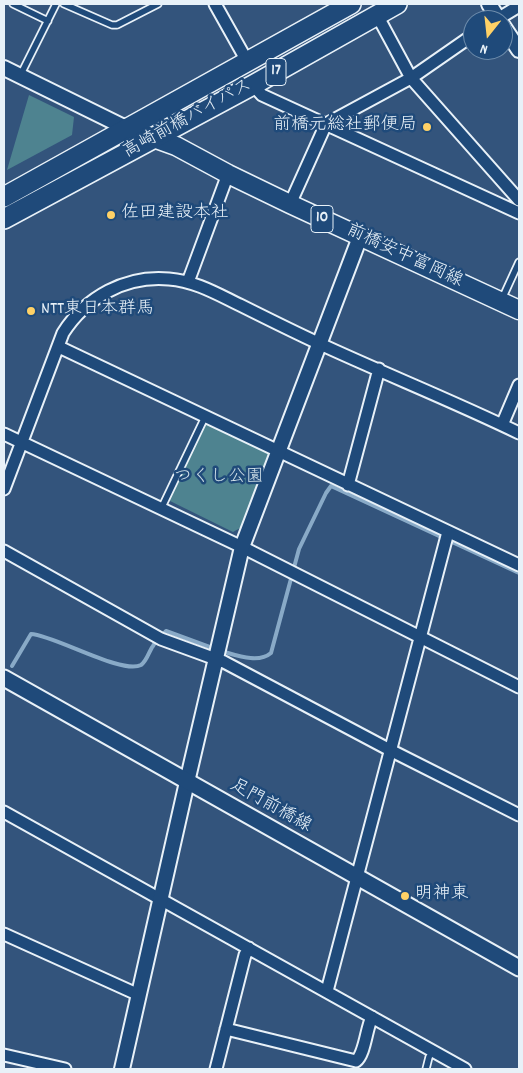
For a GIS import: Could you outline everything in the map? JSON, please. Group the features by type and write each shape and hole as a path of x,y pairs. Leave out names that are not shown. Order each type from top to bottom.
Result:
{"highway":[{"name":"高崎前橋バイパス","path":"4,197 351,4"},
{"name":"高崎前橋バイパス","path":"4,219 253,85 396,4"}],"main road":[{"name":"前橋安中富岡線","path":"126,128 189,152 228,174 290,204 519,310"},
{"name":"足門前橋線","path":"4,678 519,968"}],"street":[{"path":"215,4 247,61"},
{"path":"377,15 411,78 519,200"},
{"path":"290,204 326,124 411,78 463,43"},
{"path":"4,68 126,128"},
{"path":"253,85 262,95 519,213"},
{"path":"188,282 228,174"},
{"path":"122,1069 242,547 360,237"},
{"path":"4,489 63,333 70,322 91,301 105,292 122,285 147,280 167,279 188,282 203,288 320,344 519,433"},
{"path":"59,347 348,485 519,564"},
{"path":"348,485 379,369"},
{"path":"502,425 519,385"},
{"path":"4,434 242,547 519,686"},
{"path":"327,991 448,532"},
{"path":"4,551 164,641 217,659 519,816"},
{"path":"4,812 465,1069"},
{"path":"4,934 138,995"},
{"path":"216,1069 245,955 249,948"},
{"path":"226,1029 356,1061 360,1055 368,1024 372,1017"},
{"path":"4,1055 65,1069"}],"lane":[{"path":"13,4 48,21"},
{"path":"20,76 56,4"},
{"path":"64,4 112,25 117,25 158,4"},
{"path":"501,301 519,262"},
{"path":"161,509 205,417"},
{"path":"426,1069 429,1057 433,1051"}],"green space":[{"path":"29,95 74,117 72,135 7,170"},
{"name":"つくし公園","path":"210,421 266,448 269,456 242,527 233,532 168,500 203,424"}],"waterway":[{"path":"221,651 253,658 260,658 271,653 299,549 331,486 519,573"},
{"path":"12,666 31,634 42,636 119,665 132,667 143,663 154,644 166,631 215,649"}],"place":[{"name":"前橋元総社郵便局","path":"427,127"},
{"name":"佐田建設本社","path":"111,215"},
{"name":"NTT東日本群馬","path":"31,311"},
{"name":"明神東","path":"405,896"}]}
